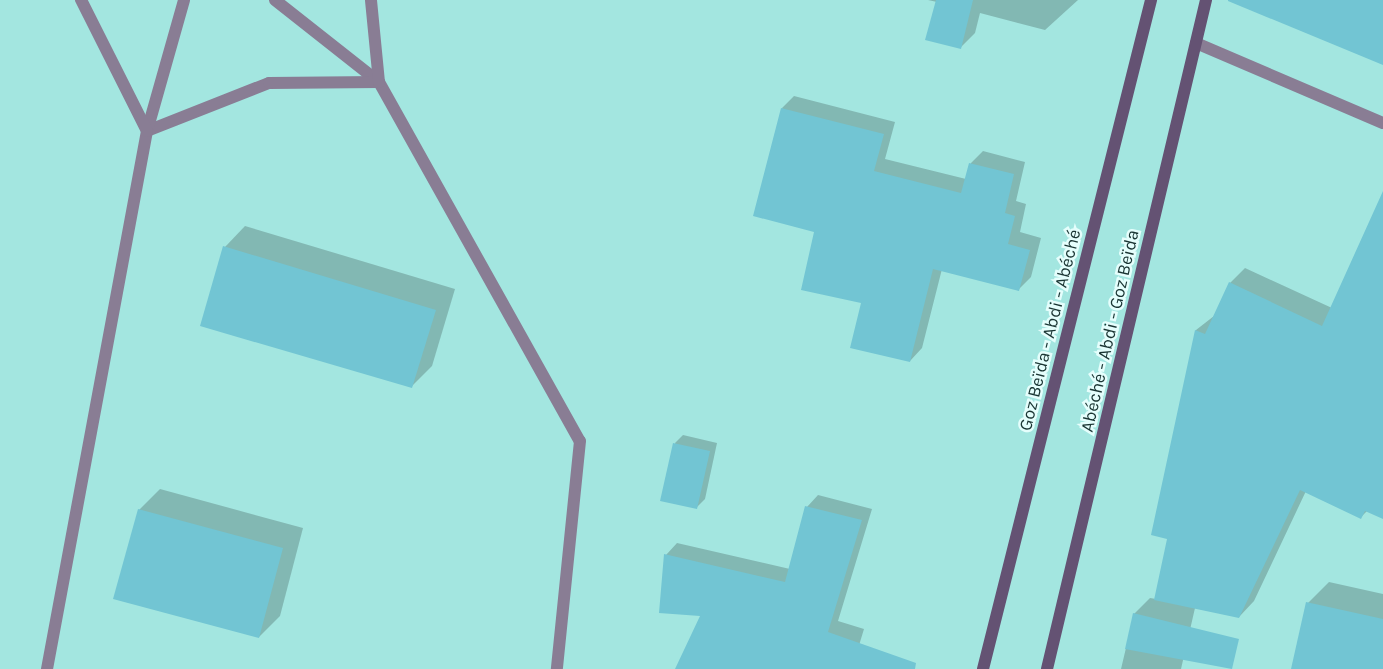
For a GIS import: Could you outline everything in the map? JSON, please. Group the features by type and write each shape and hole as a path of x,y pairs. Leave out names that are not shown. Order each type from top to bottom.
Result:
{"main road":[{"name":"Goz Beïda - Abdi - Abéché","path":"983,669 1151,0"},
{"name":"Abéché - Abdi - Goz Beïda","path":"1047,669 1206,0"}],"street":[{"path":"81,0 147,131"},
{"path":"50,668 147,131 184,0"},
{"path":"275,0 379,82 580,441 557,669"},
{"path":"371,0 379,82"},
{"path":"1196,43 1383,123"},
{"path":"147,131 269,83 379,82"}],"building":[{"path":"936,0 973,0 961,49 925,40"},
{"path":"1383,0 1383,65 1228,1"},
{"path":"781,108 884,134 874,171 961,193 969,163 1014,174 1005,213 1015,216 1008,244 1030,250 1019,291 933,269 910,362 850,348 861,303 801,290 814,232 753,216"},
{"path":"1383,191 1383,519 1365,511 1361,519 1300,490 1239,618 1154,600 1167,539 1151,535 1195,330 1205,334 1229,282 1322,326"},
{"path":"223,246 436,310 412,388 200,326"},
{"path":"673,443 710,451 697,509 660,501"},
{"path":"805,506 862,520 828,632 916,663 915,669 675,669 700,616 659,613 664,554 785,582"},
{"path":"138,509 283,548 259,638 113,599"},
{"path":"1306,602 1383,619 1383,669 1291,669"},
{"path":"1133,613 1239,639 1232,669 1125,649"}]}
